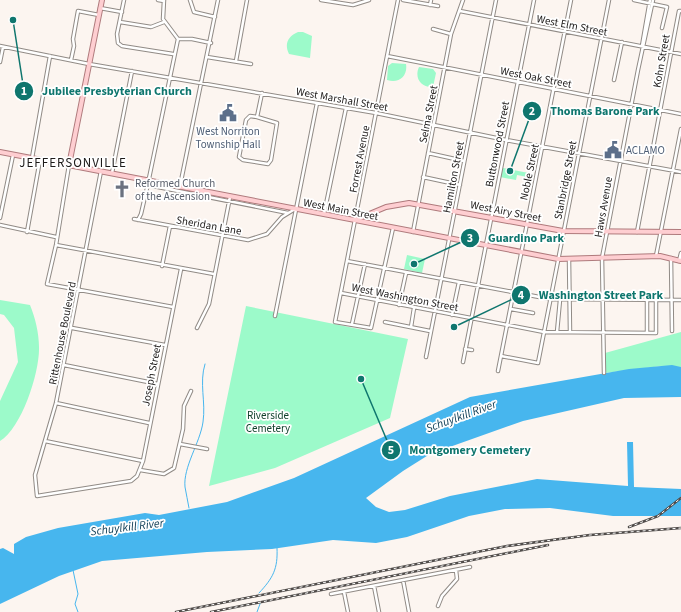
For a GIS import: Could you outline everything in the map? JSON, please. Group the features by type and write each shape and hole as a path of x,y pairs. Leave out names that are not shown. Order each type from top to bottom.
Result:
{"main road":[{"path":"69,165 102,0"},
{"name":"West Main Street","path":"0,152 558,259 656,256 680,261"},
{"name":"West Airy Street","path":"355,220 386,206 400,203 418,203 563,231 681,232"}],"street":[{"path":"124,0 117,39 122,46 173,54"},
{"path":"158,0 164,1 162,16 164,22 178,39"},
{"path":"190,0 190,6 194,12 215,17"},
{"path":"180,186 218,0"},
{"path":"236,62 247,0"},
{"path":"321,0 353,5 369,0"},
{"name":"Forrest Avenue","path":"352,324 335,322 398,0"},
{"path":"403,0 438,6"},
{"path":"430,5 431,0"},
{"name":"Selma Street","path":"413,232 451,34 463,0"},
{"name":"Hamilton Street","path":"426,357 496,0"},
{"name":"Buttonwood Street","path":"463,362 534,0"},
{"name":"Noble Street","path":"498,371 571,0"},
{"name":"Stanbridge Street","path":"501,356 538,363 578,152 609,0"},
{"path":"634,0 652,2 667,7 662,28"},
{"name":"Haws Avenue","path":"604,373 602,332 602,258 642,46 652,2"},
{"path":"100,8 122,12"},
{"path":"71,60 78,11 99,15"},
{"name":"West Elm Street","path":"460,11 681,54"},
{"name":"Kohn Street","path":"637,232 680,11"},
{"path":"120,22 151,27 164,22"},
{"path":"433,29 451,34"},
{"path":"178,39 192,39 210,43"},
{"path":"143,221 141,214 148,187 148,180 173,54 178,39"},
{"path":"614,80 622,42"},
{"path":"0,62 1,47"},
{"name":"West Marshall Street","path":"1,47 89,64 376,113 506,140 681,172"},
{"path":"32,158 50,56"},
{"name":"West Oak Street","path":"387,56 681,114"},
{"path":"207,57 251,64"},
{"path":"112,173 132,71"},
{"path":"257,117 262,93"},
{"path":"274,316 317,103"},
{"path":"324,214 346,108"},
{"path":"250,116 257,117 277,123 271,162 268,164 243,160 239,157 246,118 250,116"},
{"path":"656,256 681,129"},
{"path":"428,153 464,161"},
{"path":"0,218 13,155"},
{"path":"27,232 40,160"},
{"path":"69,165 56,237 56,245 47,284 173,307"},
{"name":"Rittenhouse Boulevard","path":"101,171 72,328 56,403 35,475 37,496 131,481"},
{"path":"423,177 460,185"},
{"path":"148,187 288,213"},
{"path":"197,328 209,304 230,197"},
{"name":"Sheridan Lane","path":"141,214 136,219 248,240 267,234 278,220 296,209"},
{"path":"0,225 56,237"},
{"path":"162,266 170,226"},
{"path":"365,264 352,324 371,328 393,228"},
{"path":"56,245 162,266 214,274"},
{"path":"680,261 681,253"},
{"path":"671,258 672,331"},
{"path":"568,259 570,332"},
{"path":"347,261 550,300 681,300"},
{"name":"Joseph Street","path":"131,481 137,476 140,470 181,269"},
{"path":"399,305 406,273"},
{"path":"452,315 459,282"},
{"name":"West Washington Street","path":"341,293 544,332 656,332 656,300"},
{"path":"557,332 560,300"},
{"path":"647,300 647,332"},
{"path":"411,327 414,308"},
{"path":"511,309 533,313"},
{"path":"385,322 430,331"},
{"path":"72,328 165,345"},
{"path":"465,349 472,350"},
{"path":"64,365 158,384"},
{"path":"140,470 162,474 171,472 176,464 180,444 184,423 184,406 191,391"},
{"path":"56,403 149,423"},
{"path":"45,441 142,461"},
{"path":"180,444 207,449"},
{"path":"331,594 470,567"},
{"path":"438,606 442,596 457,579 456,570"},
{"path":"403,580 409,612"},
{"path":"374,586 379,612"},
{"path":"344,592 348,612"}],"green space":[{"path":"298,32 303,32 312,36 310,58 289,54 287,44 289,38"},
{"path":"392,63 406,64 406,72 399,80 387,80 388,66"},
{"path":"419,67 433,69 436,73 433,87 425,86 420,82 417,75"},
{"path":"503,168 534,174 533,178 517,175 516,180 500,177"},
{"path":"407,255 425,259 422,273 404,269"},
{"path":"0,300 30,305 34,315 38,336 39,357 33,384 22,412 16,424 0,441 0,401 18,362 14,328 4,315 0,314"},
{"name":"Riverside Cemetery","path":"246,306 408,339 390,418 275,468 209,486"},
{"path":"681,332 681,367 662,366 605,373 605,353"}],"water":[{"name":"Schuylkill River","path":"672,365 681,367 681,397 624,398 523,421 430,454 403,471 366,498 376,507 389,512 405,510 450,496 537,479 628,486 627,442 633,442 634,487 681,489 681,516 613,516 550,508 505,509 469,516 407,537 376,543 333,540 272,549 207,552 102,561 59,576 0,604 0,549 3,548 14,554 14,544 26,537 58,528 145,513 159,515 227,502 294,478 470,397 629,369"}],"waterway":[{"path":"189,508 185,479 203,422 203,371 205,364"},
{"path":"259,593 274,573 277,562 277,548"},
{"path":"73,570 78,594 75,604 78,612"},
{"path":"257,612 260,604"}],"railway":[{"path":"629,527 658,516 681,498"},
{"path":"176,612 507,546 590,535 681,528"},
{"path":"211,612 548,545"}],"place":[{"name":"Jubilee Presbyterian Church","path":"13,20"},
{"name":"West Norriton Township Hall","path":"228,113"},
{"name":"ACLAMO","path":"613,150"},
{"name":"Thomas Barone Park","path":"510,171"},
{"name":"Reformed Church of the Ascension","path":"122,189"},
{"name":"Guardino Park","path":"414,264"},
{"name":"Washington Street Park","path":"454,327"},
{"name":"Montgomery Cemetery","path":"361,379"}],"district":[{"name":"JEFFERSONVILLE","path":"73,162"}]}
